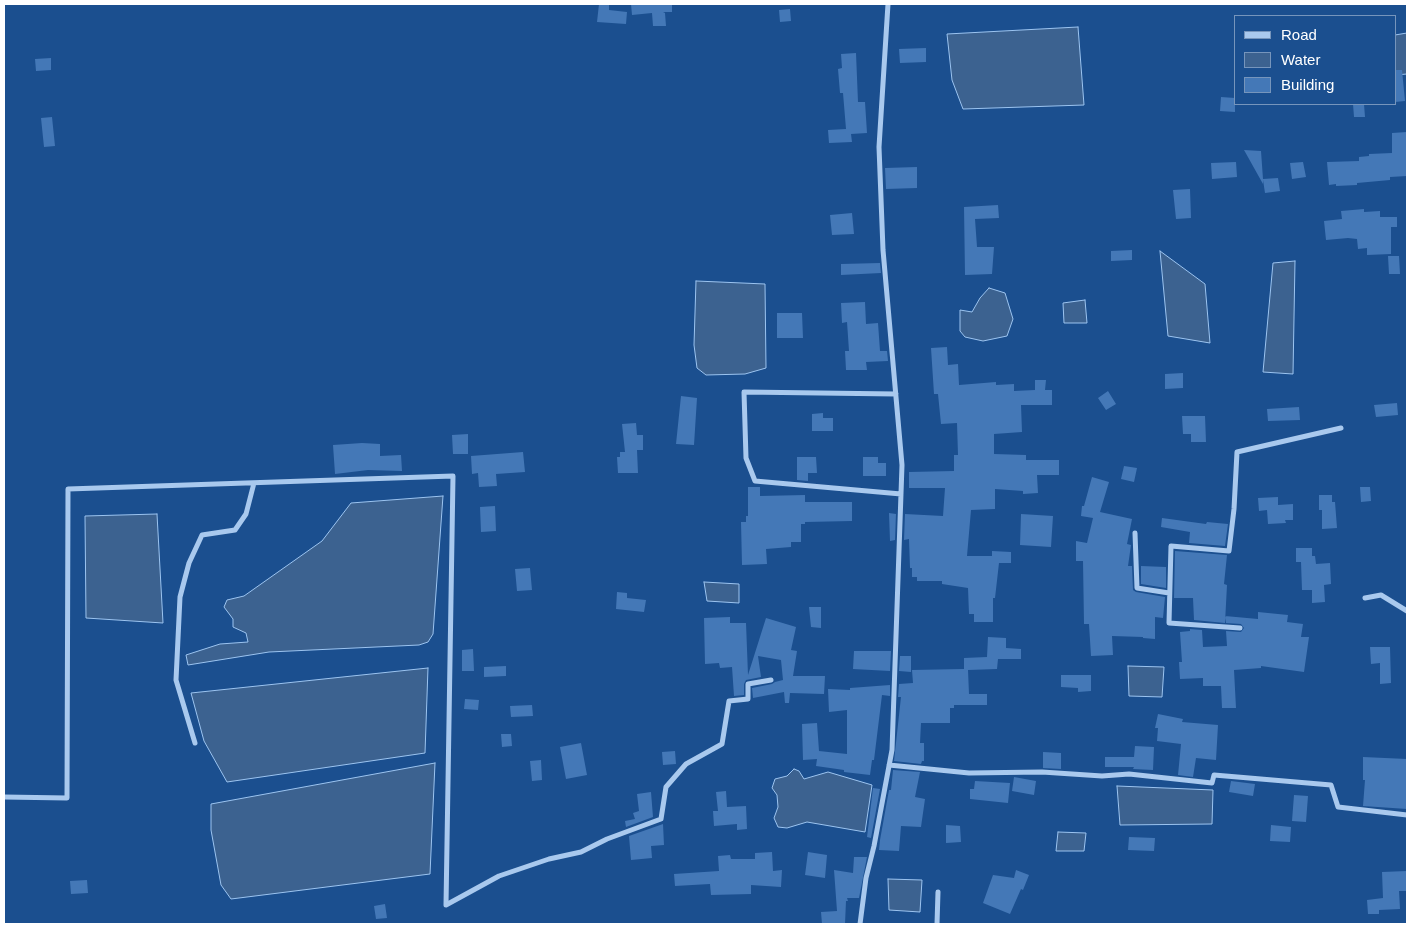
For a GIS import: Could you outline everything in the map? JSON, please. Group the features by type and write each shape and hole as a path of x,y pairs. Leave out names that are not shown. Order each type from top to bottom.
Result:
{"street":[{"path":"860,924 866,878 892,750 902,465 883,250 880,147 888,4"},
{"path":"896,394 744,392 746,458 755,480 901,494"},
{"path":"1240,628 1169,623 1171,546 1229,551 1234,509 1237,452 1341,428"},
{"path":"4,797 67,798 68,489 453,476 446,905 500,876 549,859 581,852 607,839 661,819 666,787 686,764 722,744 729,702 748,699 748,684 772,680"},
{"path":"195,743 176,680 180,597 189,563 202,535 235,530 246,514 254,483"},
{"path":"1135,533 1137,588 1169,593"},
{"path":"1365,598 1381,596 1407,611"},
{"path":"889,765 969,772 1042,772 1102,776 1128,774 1212,783 1214,775 1331,785 1338,807 1407,815"},
{"path":"937,924 938,892"}],"water":[{"path":"1078,27 1084,105 963,109 952,80 947,34"},
{"path":"1407,33 1407,74 1396,75 1396,35"},
{"path":"1160,251 1205,284 1210,343 1168,336"},
{"path":"1295,261 1293,374 1263,372 1273,263"},
{"path":"696,281 765,284 766,368 745,374 706,375 697,368 694,345"},
{"path":"989,288 1005,293 1013,319 1007,336 983,341 965,337 960,331 960,310 972,312 980,298"},
{"path":"1085,300 1087,323 1064,323 1063,303"},
{"path":"443,496 433,634 428,642 419,645 269,652 188,665 186,655 220,644 248,642 246,633 233,627 233,619 224,607 227,600 244,596 322,541 351,503"},
{"path":"157,514 163,623 86,618 85,516"},
{"path":"704,582 739,584 739,603 707,601"},
{"path":"1128,666 1164,667 1162,697 1129,696"},
{"path":"428,668 425,753 227,782 204,741 191,693"},
{"path":"435,763 430,874 231,899 221,885 211,830 211,804"},
{"path":"794,769 799,771 804,779 828,772 872,785 865,832 807,822 787,828 778,827 774,818 778,807 777,795 772,788 775,779 787,776"},
{"path":"1117,786 1213,790 1212,824 1120,825"},
{"path":"1058,832 1086,833 1084,851 1056,851"},
{"path":"888,879 922,880 920,912 889,910"}],"building":[{"path":"599,4 609,4 609,10 627,12 626,24 597,22"},
{"path":"631,4 672,4 672,12 663,12 665,13 666,26 653,26 652,13 632,15"},
{"path":"790,9 791,21 780,22 779,10"},
{"path":"926,48 926,62 900,63 899,49"},
{"path":"856,53 858,102 865,102 867,133 851,134 852,142 829,143 828,130 846,129 843,93 840,93 838,69 842,68 841,54"},
{"path":"51,58 51,70 36,71 35,59"},
{"path":"1396,70 1402,70 1405,101 1396,102"},
{"path":"1221,97 1234,98 1235,112 1220,111"},
{"path":"1353,105 1364,105 1365,117 1354,117"},
{"path":"52,117 55,146 44,147 41,118"},
{"path":"1407,132 1407,176 1390,177 1390,180 1357,183 1357,185 1329,185 1327,162 1359,161 1359,157 1369,156 1369,154 1392,153 1392,133"},
{"path":"1244,150 1261,151 1263,179 1278,178 1280,191 1265,193 1263,180 1263,184"},
{"path":"1236,162 1237,177 1212,179 1211,163"},
{"path":"1303,162 1306,177 1292,179 1290,163"},
{"path":"917,167 917,188 886,189 885,168"},
{"path":"1190,189 1191,218 1176,219 1173,190"},
{"path":"998,205 999,218 975,219 977,247 994,247 992,274 965,275 964,207"},
{"path":"1364,209 1364,212 1380,211 1380,217 1397,217 1397,227 1391,227 1391,254 1367,255 1367,248 1358,249 1357,239 1326,240 1324,221 1342,219 1341,211"},
{"path":"852,213 854,234 832,235 830,215"},
{"path":"1132,250 1132,260 1111,261 1111,251"},
{"path":"1388,256 1399,256 1400,274 1389,274"},
{"path":"880,263 881,273 841,275 841,264"},
{"path":"865,302 866,324 878,323 880,351 887,351 888,361 866,362 867,370 846,370 845,351 849,351 847,322 842,323 841,303"},
{"path":"777,313 802,313 803,338 777,338"},
{"path":"947,347 948,365 958,364 959,385 996,382 996,385 1014,384 1014,391 1035,390 1035,380 1046,380 1045,390 1052,390 1052,405 1021,405 1022,432 994,434 994,454 1026,455 1026,460 1059,460 1059,475 1037,475 1038,493 1023,494 1023,491 995,489 995,509 971,510 967,556 992,556 992,551 1011,552 1011,563 999,563 995,598 993,598 993,622 974,622 974,614 969,614 968,588 942,584 942,581 917,581 917,577 912,577 909,539 904,540 905,514 943,516 945,488 909,488 909,472 954,471 954,455 958,455 957,423 941,424 938,394 934,394 931,348"},
{"path":"1183,373 1183,388 1165,389 1165,374"},
{"path":"1108,391 1116,404 1106,410 1098,398"},
{"path":"681,396 697,398 694,445 676,444"},
{"path":"1397,403 1398,415 1376,417 1374,405"},
{"path":"1299,407 1300,420 1268,421 1267,409"},
{"path":"823,413 823,418 833,418 833,431 812,431 812,414"},
{"path":"1182,416 1205,416 1206,442 1191,442 1191,434 1183,434"},
{"path":"636,423 637,435 643,435 643,450 637,450 638,473 618,473 617,457 620,457 620,452 625,452 622,424"},
{"path":"468,434 468,454 453,454 452,435"},
{"path":"380,444 380,456 401,455 402,471 368,470 335,474 333,445"},
{"path":"523,452 525,472 496,474 497,486 479,487 478,473 472,474 471,456"},
{"path":"797,457 816,457 817,473 808,473 808,481 797,480"},
{"path":"863,457 878,457 878,463 886,463 886,476 863,476"},
{"path":"1124,466 1137,468 1134,482 1121,479"},
{"path":"1092,477 1109,482 1100,512 1132,519 1127,544 1131,545 1128,566 1132,566 1133,590 1165,597 1163,618 1155,617 1155,639 1112,636 1113,655 1091,656 1089,624 1084,624 1083,561 1076,561 1076,541 1087,543 1093,518 1081,516 1082,506 1084,506"},
{"path":"748,487 760,487 760,496 805,495 805,502 852,502 852,521 805,522 805,524 801,524 801,542 791,542 791,547 766,549 767,564 742,565 741,522 746,522 746,516 748,516"},
{"path":"1360,487 1370,487 1371,501 1361,502"},
{"path":"1319,495 1332,495 1332,502 1335,502 1337,528 1322,529 1322,510 1319,510"},
{"path":"1278,497 1278,505 1293,504 1293,520 1285,520 1286,523 1268,524 1267,510 1259,511 1258,498"},
{"path":"495,506 496,531 481,532 480,507"},
{"path":"889,513 896,514 895,540 890,541"},
{"path":"1021,514 1053,516 1051,547 1020,545"},
{"path":"1162,518 1206,524 1207,522 1228,524 1225,546 1189,543 1190,532 1161,527"},
{"path":"1296,548 1312,548 1312,556 1315,556 1316,564 1330,563 1331,584 1324,585 1325,602 1312,603 1312,590 1302,590 1301,562 1296,562"},
{"path":"1175,551 1227,555 1224,584 1227,585 1225,623 1194,620 1193,598 1174,598"},
{"path":"1141,566 1166,567 1166,588 1141,584"},
{"path":"530,568 532,590 517,591 515,569"},
{"path":"617,592 627,593 627,598 646,600 644,612 616,609"},
{"path":"809,607 821,607 821,628 811,627"},
{"path":"1258,612 1288,615 1287,622 1303,624 1301,637 1309,637 1304,672 1261,666 1261,668 1234,670 1236,708 1222,708 1221,686 1203,686 1203,678 1180,679 1179,662 1182,662 1180,632 1190,631 1190,629 1202,630 1203,647 1227,646 1226,631 1241,632 1244,628 1241,624 1226,623 1225,616 1258,619"},
{"path":"730,617 730,623 746,623 748,675 766,618 796,627 791,650 797,651 793,676 825,676 824,694 790,693 789,703 785,703 784,692 753,698 752,688 783,680 781,660 758,656 761,677 746,680 744,695 734,696 732,667 720,668 719,663 705,664 704,618"},
{"path":"988,637 1006,638 1006,648 1021,649 1021,659 998,659 997,669 968,670 969,694 987,694 987,705 954,705 954,708 950,708 950,723 921,723 920,743 924,743 924,761 921,764 894,761 901,697 898,697 899,684 913,683 912,670 964,669 964,658 987,657"},
{"path":"1370,647 1390,647 1391,683 1380,684 1380,663 1371,664"},
{"path":"473,649 474,671 462,671 462,650"},
{"path":"854,651 891,651 890,671 853,669"},
{"path":"900,656 911,656 911,672 899,671"},
{"path":"506,666 506,676 484,677 484,667"},
{"path":"1061,675 1091,675 1091,691 1078,692 1078,688 1061,687"},
{"path":"890,685 890,696 882,695 874,760 872,760 870,775 816,766 817,759 803,760 802,724 817,723 819,751 847,754 847,710 829,712 828,689 850,690 850,688"},
{"path":"465,699 479,700 478,710 464,709"},
{"path":"532,705 533,716 511,717 510,706"},
{"path":"1158,714 1183,719 1182,722 1218,725 1216,760 1196,758 1193,777 1178,775 1181,744 1157,741 1158,728 1155,728"},
{"path":"501,734 511,734 512,746 502,747"},
{"path":"581,743 587,775 566,779 560,747"},
{"path":"1135,746 1154,747 1153,770 1133,769 1134,767 1105,767 1105,757 1134,757"},
{"path":"675,751 676,764 663,765 662,752"},
{"path":"1043,752 1061,753 1061,769 1043,768"},
{"path":"1363,757 1407,759 1407,809 1363,806 1365,780 1363,780"},
{"path":"541,760 542,780 532,781 530,761"},
{"path":"893,770 920,772 915,797 925,799 921,827 901,826 899,851 879,850"},
{"path":"1014,777 1036,781 1034,795 1012,791"},
{"path":"975,781 1010,783 1008,803 970,799 970,789 974,789"},
{"path":"1231,781 1255,784 1253,796 1229,792"},
{"path":"873,788 880,789 871,838 867,837"},
{"path":"726,791 727,807 746,806 747,829 737,830 737,824 714,826 713,811 718,811 716,792"},
{"path":"651,792 653,817 626,827 625,821 635,819 633,813 639,811 637,794"},
{"path":"1294,795 1308,796 1306,822 1292,821"},
{"path":"663,824 664,845 651,846 652,858 631,860 629,836"},
{"path":"946,825 960,826 961,842 946,843"},
{"path":"1271,825 1291,827 1290,842 1270,841"},
{"path":"1129,837 1155,838 1154,851 1128,850"},
{"path":"772,852 773,871 782,870 781,887 751,885 751,894 711,895 710,884 675,886 674,874 719,871 718,856 730,855 731,859 755,859 755,853"},
{"path":"808,852 827,855 825,878 805,875"},
{"path":"854,857 867,857 859,898 847,898 845,924 822,924 821,912 837,911 834,870 853,873"},
{"path":"1016,870 1029,875 1010,914 983,903 993,875 1014,878"},
{"path":"1407,871 1407,891 1399,891 1400,909 1379,910 1379,914 1368,914 1367,900 1383,898 1382,872"},
{"path":"87,880 88,893 71,894 70,881"},
{"path":"385,904 387,918 376,919 374,906"}]}
